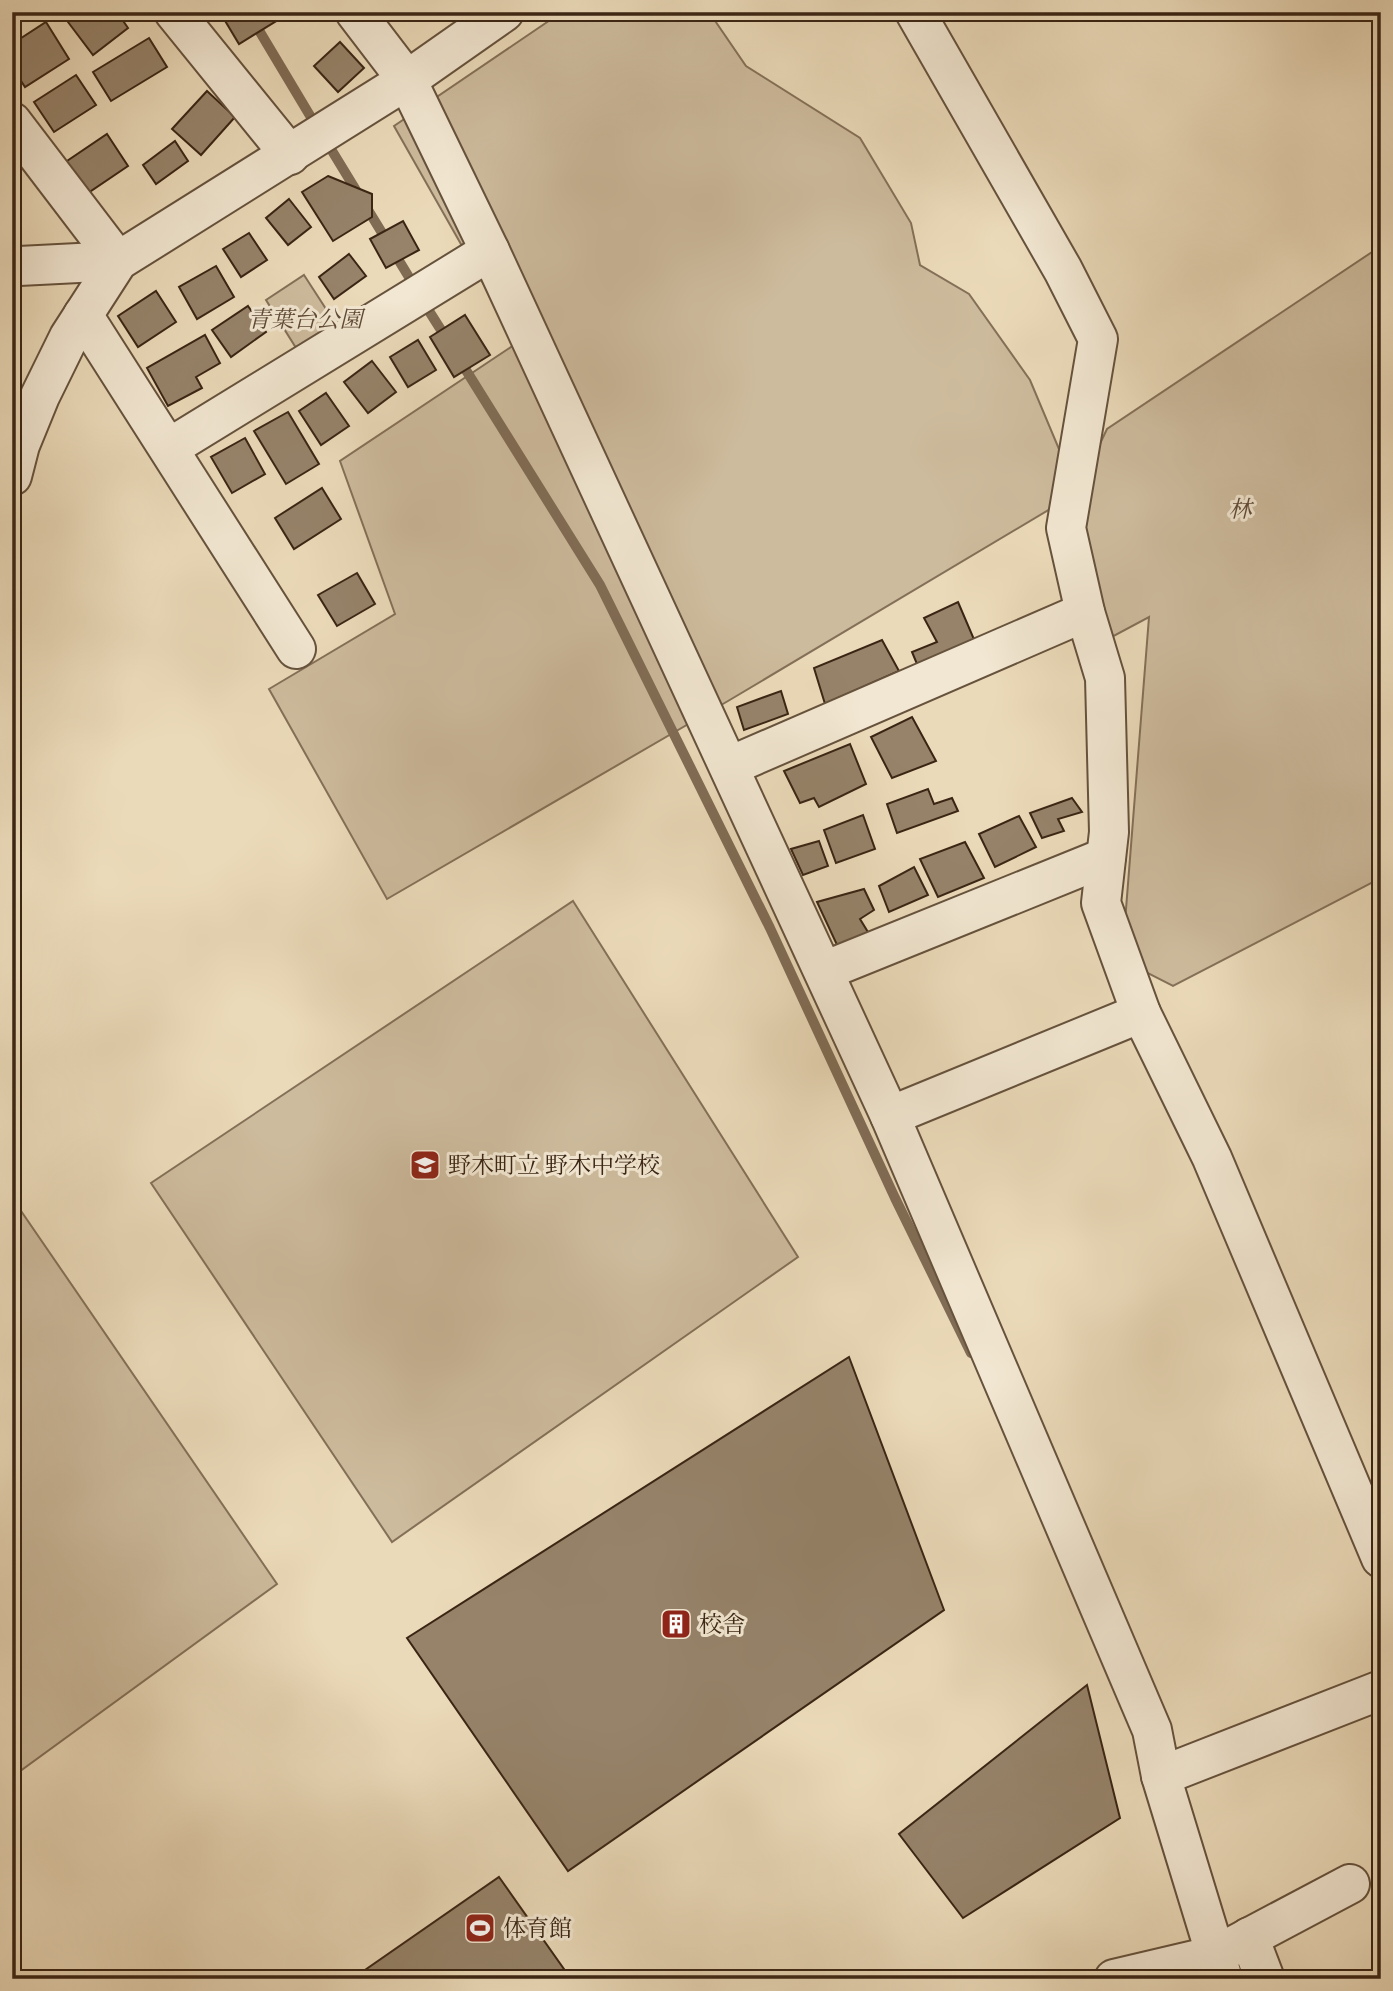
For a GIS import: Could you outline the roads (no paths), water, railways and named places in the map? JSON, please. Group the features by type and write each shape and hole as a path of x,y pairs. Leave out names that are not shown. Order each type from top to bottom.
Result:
{"street":[{"path":"174,12 290,155"},
{"path":"355,12 407,80 730,766 890,1116 1152,1730 1161,1776 1219,1967"},
{"path":"12,476 20,445 40,396 69,337 118,261 407,80 504,12"},
{"path":"915,12 1063,270 1098,339 1066,528 1085,612 1105,678 1108,832 1101,903 1141,1013 1212,1158 1381,1558"},
{"path":"12,122 118,261"},
{"path":"169,448 489,251"},
{"path":"12,268 118,261"},
{"path":"83,315 296,649"},
{"path":"730,766 1085,612"},
{"path":"824,971 1106,857"},
{"path":"890,1116 1141,1013"},
{"path":"1161,1776 1381,1690"},
{"path":"1114,1979 1219,1967 1249,1937 1350,1884"},
{"path":"1249,1937 1265,1979"}],"waterway":[{"path":"254,22 318,129"},
{"path":"326,141 415,287"},
{"path":"422,300 448,341"},
{"path":"459,359 600,585 770,928 895,1198 971,1353"}],"place":[{"name":"野木町立 野木中学校","path":"425,1165"},
{"name":"校舎","path":"676,1624"},
{"name":"体育館","path":"480,1928"}],"park label":[{"name":"青葉台公園","path":"305,319"},
{"name":"林","path":"1240,509"}]}
